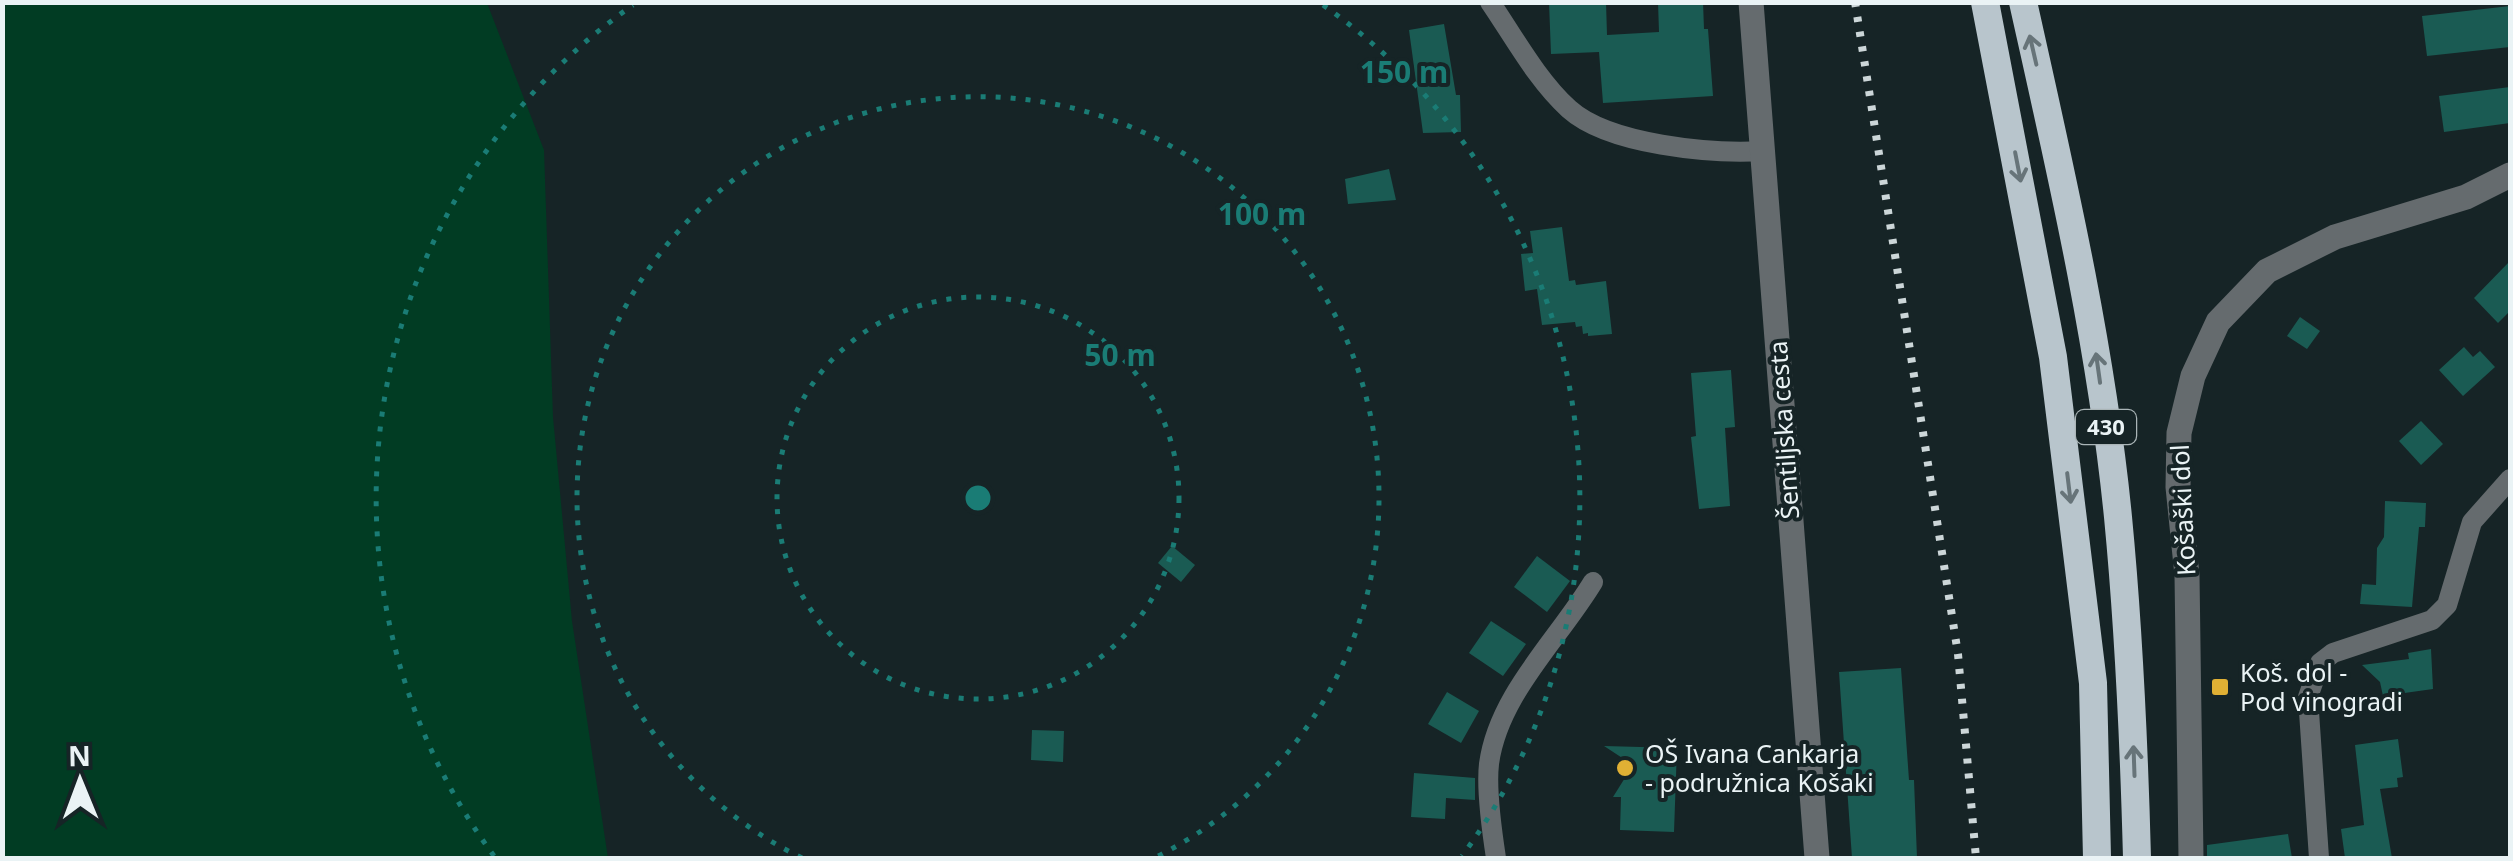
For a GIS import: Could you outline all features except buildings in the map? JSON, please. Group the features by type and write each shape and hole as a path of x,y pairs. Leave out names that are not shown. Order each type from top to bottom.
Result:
{"highway":[{"name":"430","path":"1985,2 2053,356 2093,682 2097,858"},
{"name":"430","path":"2022,2 2094,338 2118,514 2132,684 2138,858"}],"street":[{"path":"1490,2 1546,83 1570,110 1598,127 1650,142 1737,152 1763,151"},
{"name":"Šentiljska cesta","path":"1751,2 1817,858"},
{"name":"Košaški dol","path":"2191,858 2187,575 2178,486 2180,433 2192,376 2218,322 2267,271 2334,237 2466,197 2510,175"},
{"path":"2319,858 2308,697 2320,663 2333,654 2432,620 2441,613 2472,522 2510,479"},
{"path":"1496,858 1489,767 1497,731 1516,690 1569,622 1593,582"}],"green space":[{"path":"2,3 487,3 544,150 553,417 572,621 608,858 3,858"}],"railway":[{"path":"1855,2 1958,654 1976,858"}],"place":[{"name":"Koš. dol - Pod vinogradi","path":"2220,687"},
{"name":"OŠ Ivana Cankarja - podružnica Košaki","path":"1625,768"}]}
